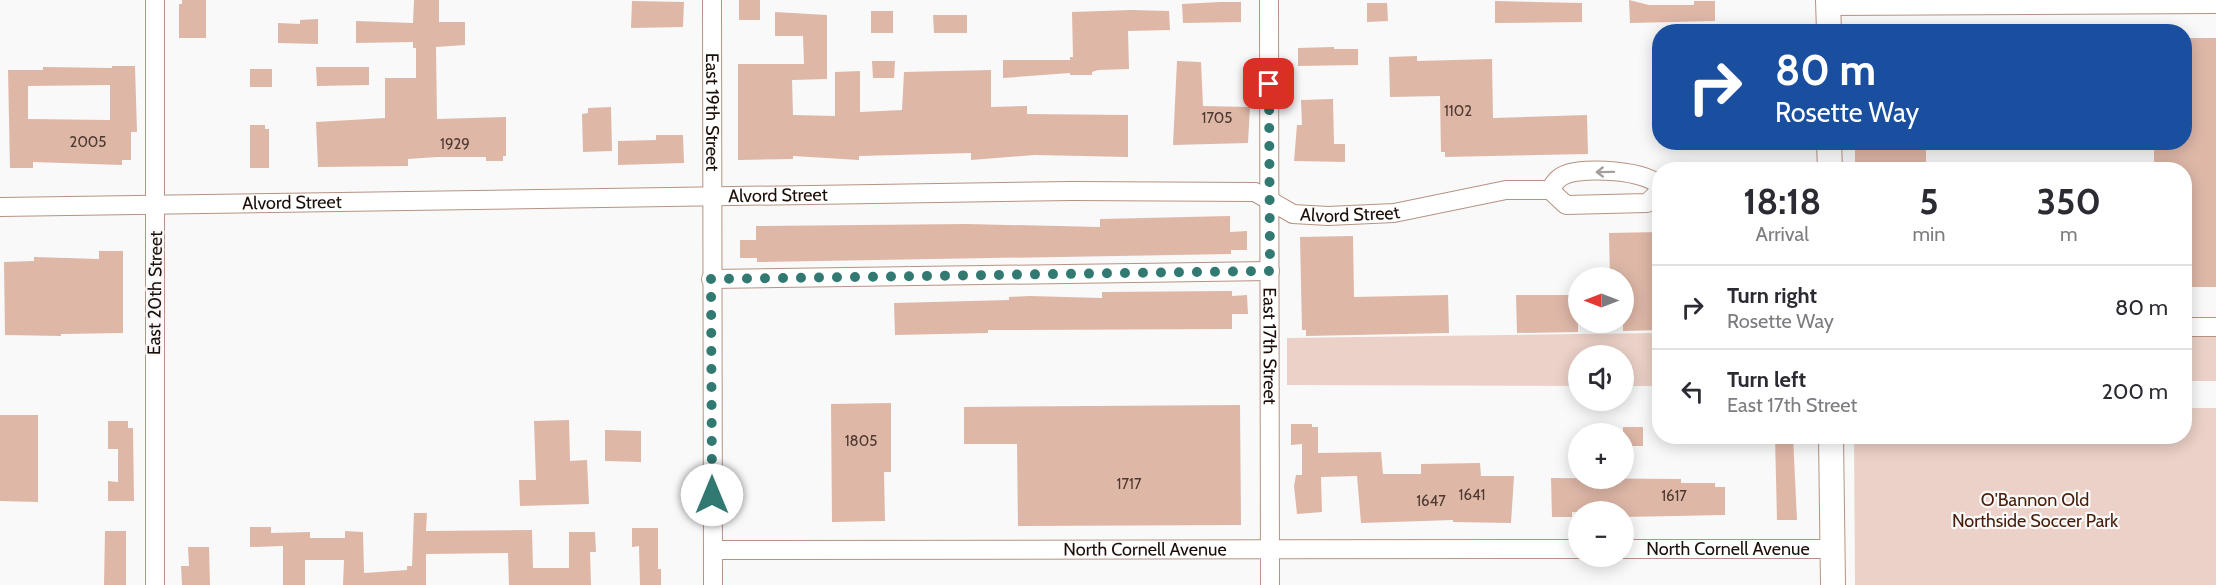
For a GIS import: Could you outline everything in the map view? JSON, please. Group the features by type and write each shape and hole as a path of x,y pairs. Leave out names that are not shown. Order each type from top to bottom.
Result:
{"main road":[{"path":"1828,3 1828,24"},
{"path":"1831,444 1833,585"}],"street":[{"name":"East 20th Street","path":"155,0 155,585"},
{"name":"East 19th Street","path":"712,0 713,585"},
{"name":"East 17th Street","path":"1269,0 1270,585"},
{"path":"1828,3 2216,4"},
{"path":"1652,180 1647,176 1628,172 1568,173 1557,179 1550,190 1566,205 1574,206 1647,203 1652,198"},
{"name":"Alvord Street","path":"0,207 1083,191 1255,192 1270,198 1293,214 1328,216 1394,213 1506,190 1550,190"},
{"path":"711,279 1270,271"},
{"path":"2192,327 2216,327"},
{"name":"North Cornell Avenue","path":"713,550 1568,549"},
{"name":"North Cornell Avenue","path":"1634,549 1832,549"}],"green space":[{"path":"1652,333 1652,386 1634,386 1634,345 1568,345 1568,386 1287,385 1287,338"},
{"path":"2216,336 2216,381 2192,381 2192,337"},
{"name":"O'Bannon Old Northside Soccer Park","path":"2192,408 2216,408 2216,585 1855,585 1854,444 2192,444"}],"building":[{"path":"182,0 206,0 206,38 179,38 179,4 182,4"},
{"path":"414,0 439,0 439,22 465,22 465,45 436,47 437,119 506,117 506,156 503,156 503,161 486,161 486,157 437,157 408,159 408,166 318,167 316,122 385,118 385,78 416,78 416,48 413,48 413,42 356,43 356,21 413,23"},
{"path":"739,0 760,0 760,20 739,20"},
{"path":"1629,0 1649,5 1694,5 1694,1 1715,1 1715,21 1630,23"},
{"path":"632,1 684,2 683,27 631,28"},
{"path":"1495,1 1582,3 1582,22 1495,23"},
{"path":"1241,2 1241,22 1183,23 1182,4"},
{"path":"1367,3 1387,3 1388,21 1367,22"},
{"path":"871,11 893,11 893,33 871,33"},
{"path":"1169,11 1170,30 1128,31 1129,69 1098,70 1092,72 1092,75 1070,75 1070,73 1003,78 1003,60 1070,60 1070,57 1073,57 1072,12"},
{"path":"775,12 827,15 827,79 792,80 793,115 835,116 835,72 860,71 860,112 902,110 904,72 991,70 991,107 1027,106 1027,114 1128,115 1128,157 1035,155 971,160 971,153 859,156 859,160 793,156 793,159 738,160 738,64 804,64 803,36 775,36"},
{"path":"933,15 967,15 967,33 934,33"},
{"path":"318,19 318,44 278,43 278,23 300,24 300,20"},
{"path":"2192,38 2216,38 2216,287 2192,287 2192,162 2154,162 2154,150 2192,150"},
{"path":"1334,47 1334,49 1358,49 1358,65 1298,66 1298,48"},
{"path":"1417,56 1417,61 1492,59 1493,118 1587,115 1588,154 1445,157 1445,152 1441,152 1440,96 1390,97 1389,57"},
{"path":"872,61 895,61 894,78 873,78"},
{"path":"1177,61 1201,62 1203,106 1250,107 1248,143 1173,145"},
{"path":"112,66 135,66 137,132 131,132 131,160 122,160 122,165 33,162 33,168 10,168 8,70 43,70 43,67 112,68","holes":["110,85 110,120 28,119 28,86"]},
{"path":"316,67 369,67 369,85 317,86"},
{"path":"250,69 272,69 272,87 250,87"},
{"path":"1333,99 1334,144 1345,144 1345,162 1294,161 1297,125 1302,125 1301,100"},
{"path":"611,107 612,151 583,152 582,114 588,113 588,108"},
{"path":"250,125 265,125 265,129 269,129 269,168 250,168"},
{"path":"656,135 683,135 684,163 618,165 618,141 656,140"},
{"path":"1855,150 1926,150 1926,162 1855,162"},
{"path":"1230,216 1230,232 1247,231 1247,250 1231,250 1231,254 757,262 757,258 740,258 740,240 756,240 756,226 966,224 1100,227 1100,219"},
{"path":"1652,232 1652,330 1634,331 1634,267 1610,267 1609,233"},
{"path":"1353,236 1354,297 1448,295 1449,333 1306,336 1306,330 1302,330 1300,237"},
{"path":"99,251 123,251 123,333 61,334 61,336 5,335 4,262 34,261 34,257 99,259"},
{"path":"1232,291 1232,296 1247,295 1248,314 1232,314 1232,329 988,330 988,333 895,335 894,303 1009,300 1009,297 1029,296 1102,298 1102,292"},
{"path":"1516,295 1568,295 1568,332 1517,333"},
{"path":"891,403 891,472 884,472 885,521 832,522 831,404"},
{"path":"1240,405 1241,525 1018,526 1017,444 964,444 964,407"},
{"path":"0,415 38,415 38,502 0,501"},
{"path":"569,420 570,461 587,460 589,504 520,506 519,480 536,480 534,421"},
{"path":"108,421 128,421 128,428 133,428 134,501 108,501 108,481 118,482 118,449 108,449"},
{"path":"1291,424 1312,424 1312,427 1318,427 1318,453 1381,452 1383,474 1421,474 1421,464 1480,463 1481,476 1514,476 1511,523 1453,522 1453,520 1361,523 1357,476 1321,477 1322,512 1297,514 1294,486 1296,475 1302,475 1302,444 1291,445"},
{"path":"1634,427 1643,427 1643,446 1634,446"},
{"path":"605,430 641,431 641,462 605,461"},
{"path":"1775,444 1793,444 1797,520 1777,520"},
{"path":"1551,478 1568,478 1568,489 1634,489 1634,479 1681,479 1681,483 1715,483 1715,487 1725,487 1725,515 1634,517 1634,501 1568,501 1568,517 1552,517"},
{"path":"414,513 427,513 426,531 532,530 533,568 569,568 569,532 595,532 596,552 590,552 591,585 509,585 508,553 426,554 426,585 343,585 344,560 305,560 305,585 283,585 283,546 250,547 250,527 271,527 271,533 310,532 310,538 345,538 345,531 363,532 364,573 407,570 407,566 412,566"},
{"path":"632,528 658,528 658,569 661,569 661,585 640,585 639,546 632,547"},
{"path":"105,531 126,531 126,585 104,585"},
{"path":"188,547 209,547 210,585 182,585 181,566 189,566"}],"route":[{"path":"712,495 711,279 1270,271 1269,84"}]}
